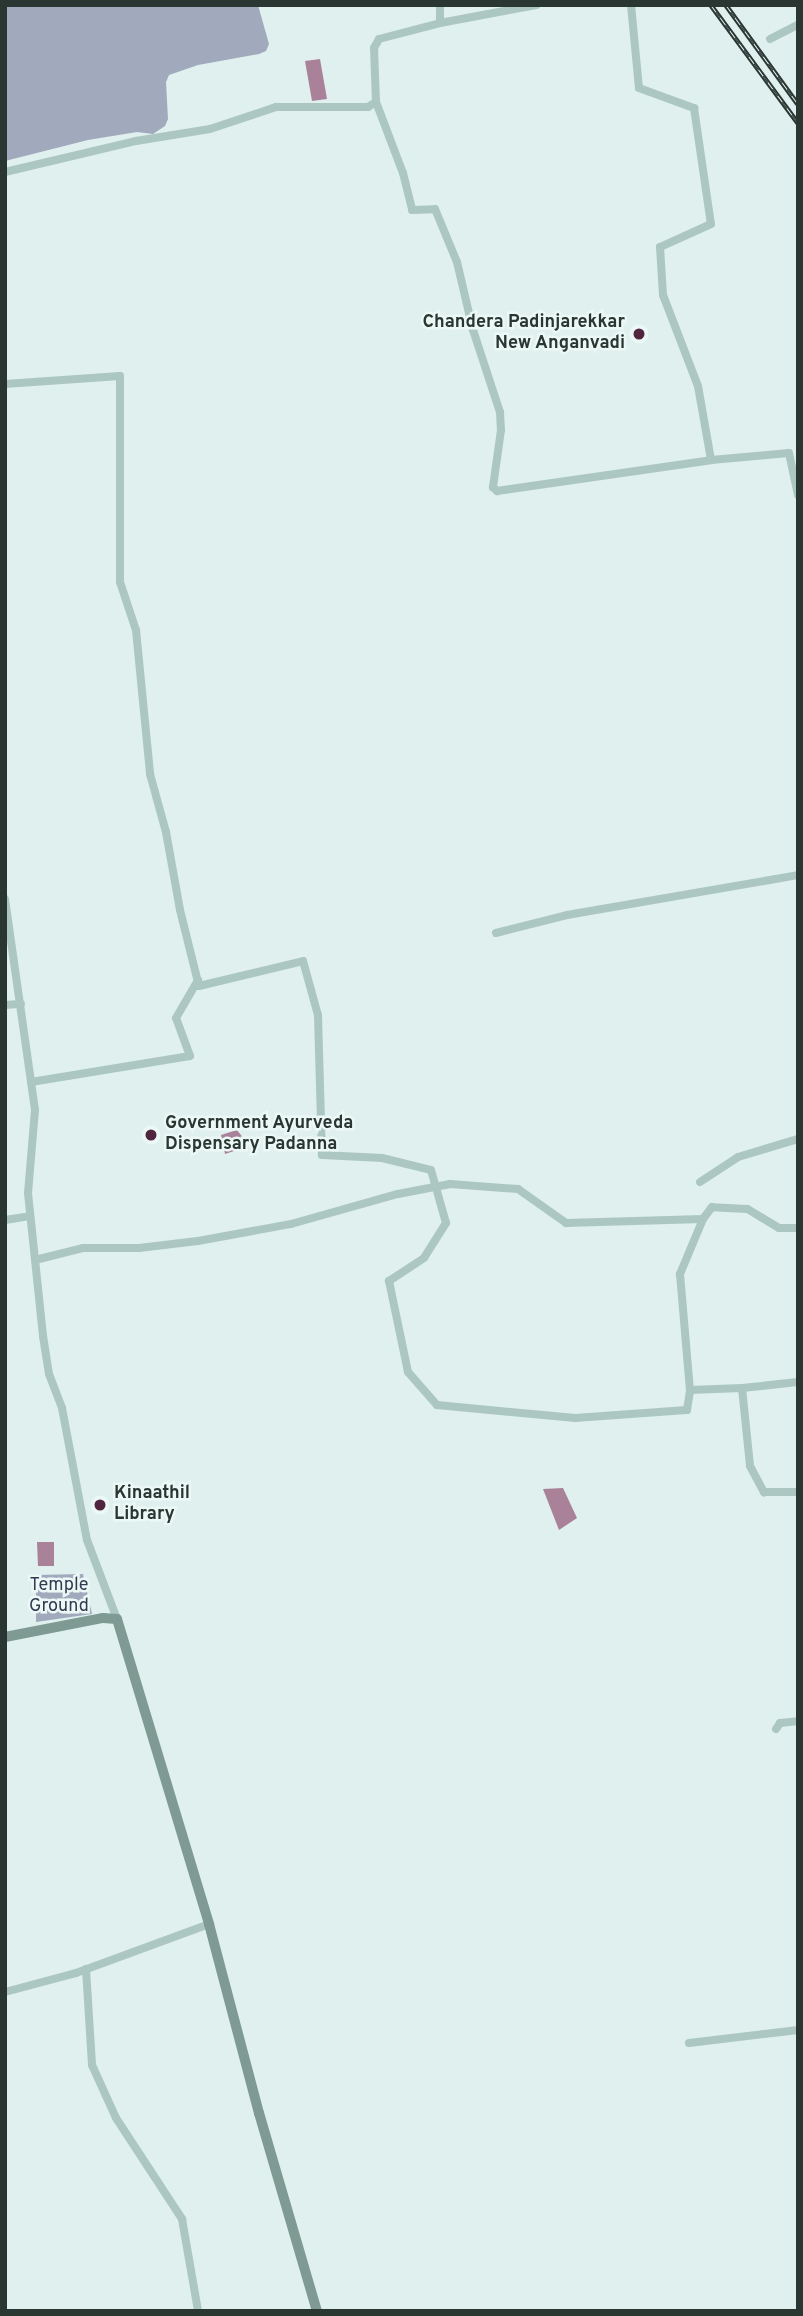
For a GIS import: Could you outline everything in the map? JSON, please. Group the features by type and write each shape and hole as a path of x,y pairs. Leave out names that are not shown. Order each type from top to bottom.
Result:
{"main road":[{"path":"5,1637 103,1618 117,1619 209,1924 259,2113 317,2311"}],"street":[{"path":"440,5 440,23"},
{"path":"536,5 440,23 379,39 374,48 376,102 404,173 412,210 435,209 457,262 473,330 500,412 501,429 493,487 497,491 793,451 798,495"},
{"path":"631,5 639,88 695,108 711,224 660,247 663,295 698,386 711,460"},
{"path":"770,39 798,25"},
{"path":"5,172 125,144 210,129 276,107 368,107 376,102"},
{"path":"5,384 120,376 120,582 136,630 150,774 166,832 180,910 199,986 303,961 318,1015 322,1155 382,1158 430,1170 446,1223 424,1258 389,1281 408,1371 437,1405 575,1418 687,1410 690,1390 680,1274 703,1219 712,1208 747,1209 779,1228 798,1228"},
{"path":"496,933 566,915 798,875"},
{"path":"5,899 31,1082 35,1129 28,1193 49,1374 62,1408 87,1540 117,1619"},
{"path":"31,1082 190,1056 176,1018 198,980"},
{"path":"5,1005 21,1004"},
{"path":"700,1182 738,1157 798,1139"},
{"path":"35,1260 83,1248 139,1248 198,1241 291,1224 450,1184 518,1189 566,1223 703,1219"},
{"path":"5,1220 30,1216"},
{"path":"690,1390 798,1382"},
{"path":"742,1388 750,1466 764,1492 798,1492"},
{"path":"776,1729 780,1723 798,1721"},
{"path":"5,1992 86,1969 209,1924"},
{"path":"86,1969 92,2065 116,2118 182,2219 198,2311"},
{"path":"689,2043 798,2030"}],"green space":[{"path":"5,5 258,5 269,44 266,51 259,54 198,65 169,75 166,82 168,119 165,126 153,134 137,132 88,140 5,161"},
{"name":"Temple Ground","path":"83,1574 92,1614 36,1622 36,1575"}],"shaded area":[{"path":"320,59 327,99 312,101 305,61"},
{"path":"237,1130 244,1139 243,1148 225,1154 221,1135"},
{"path":"563,1488 577,1518 559,1530 543,1489"},
{"path":"37,1542 54,1542 54,1566 38,1566"}],"railway":[{"path":"711,5 798,123"},
{"path":"726,5 798,104"}],"place":[{"name":"Chandera Padinjarekkar New Anganvadi","path":"639,334"},
{"name":"Government Ayurveda Dispensary Padanna","path":"151,1135"},
{"name":"Kinaathil Library","path":"100,1505"}]}
